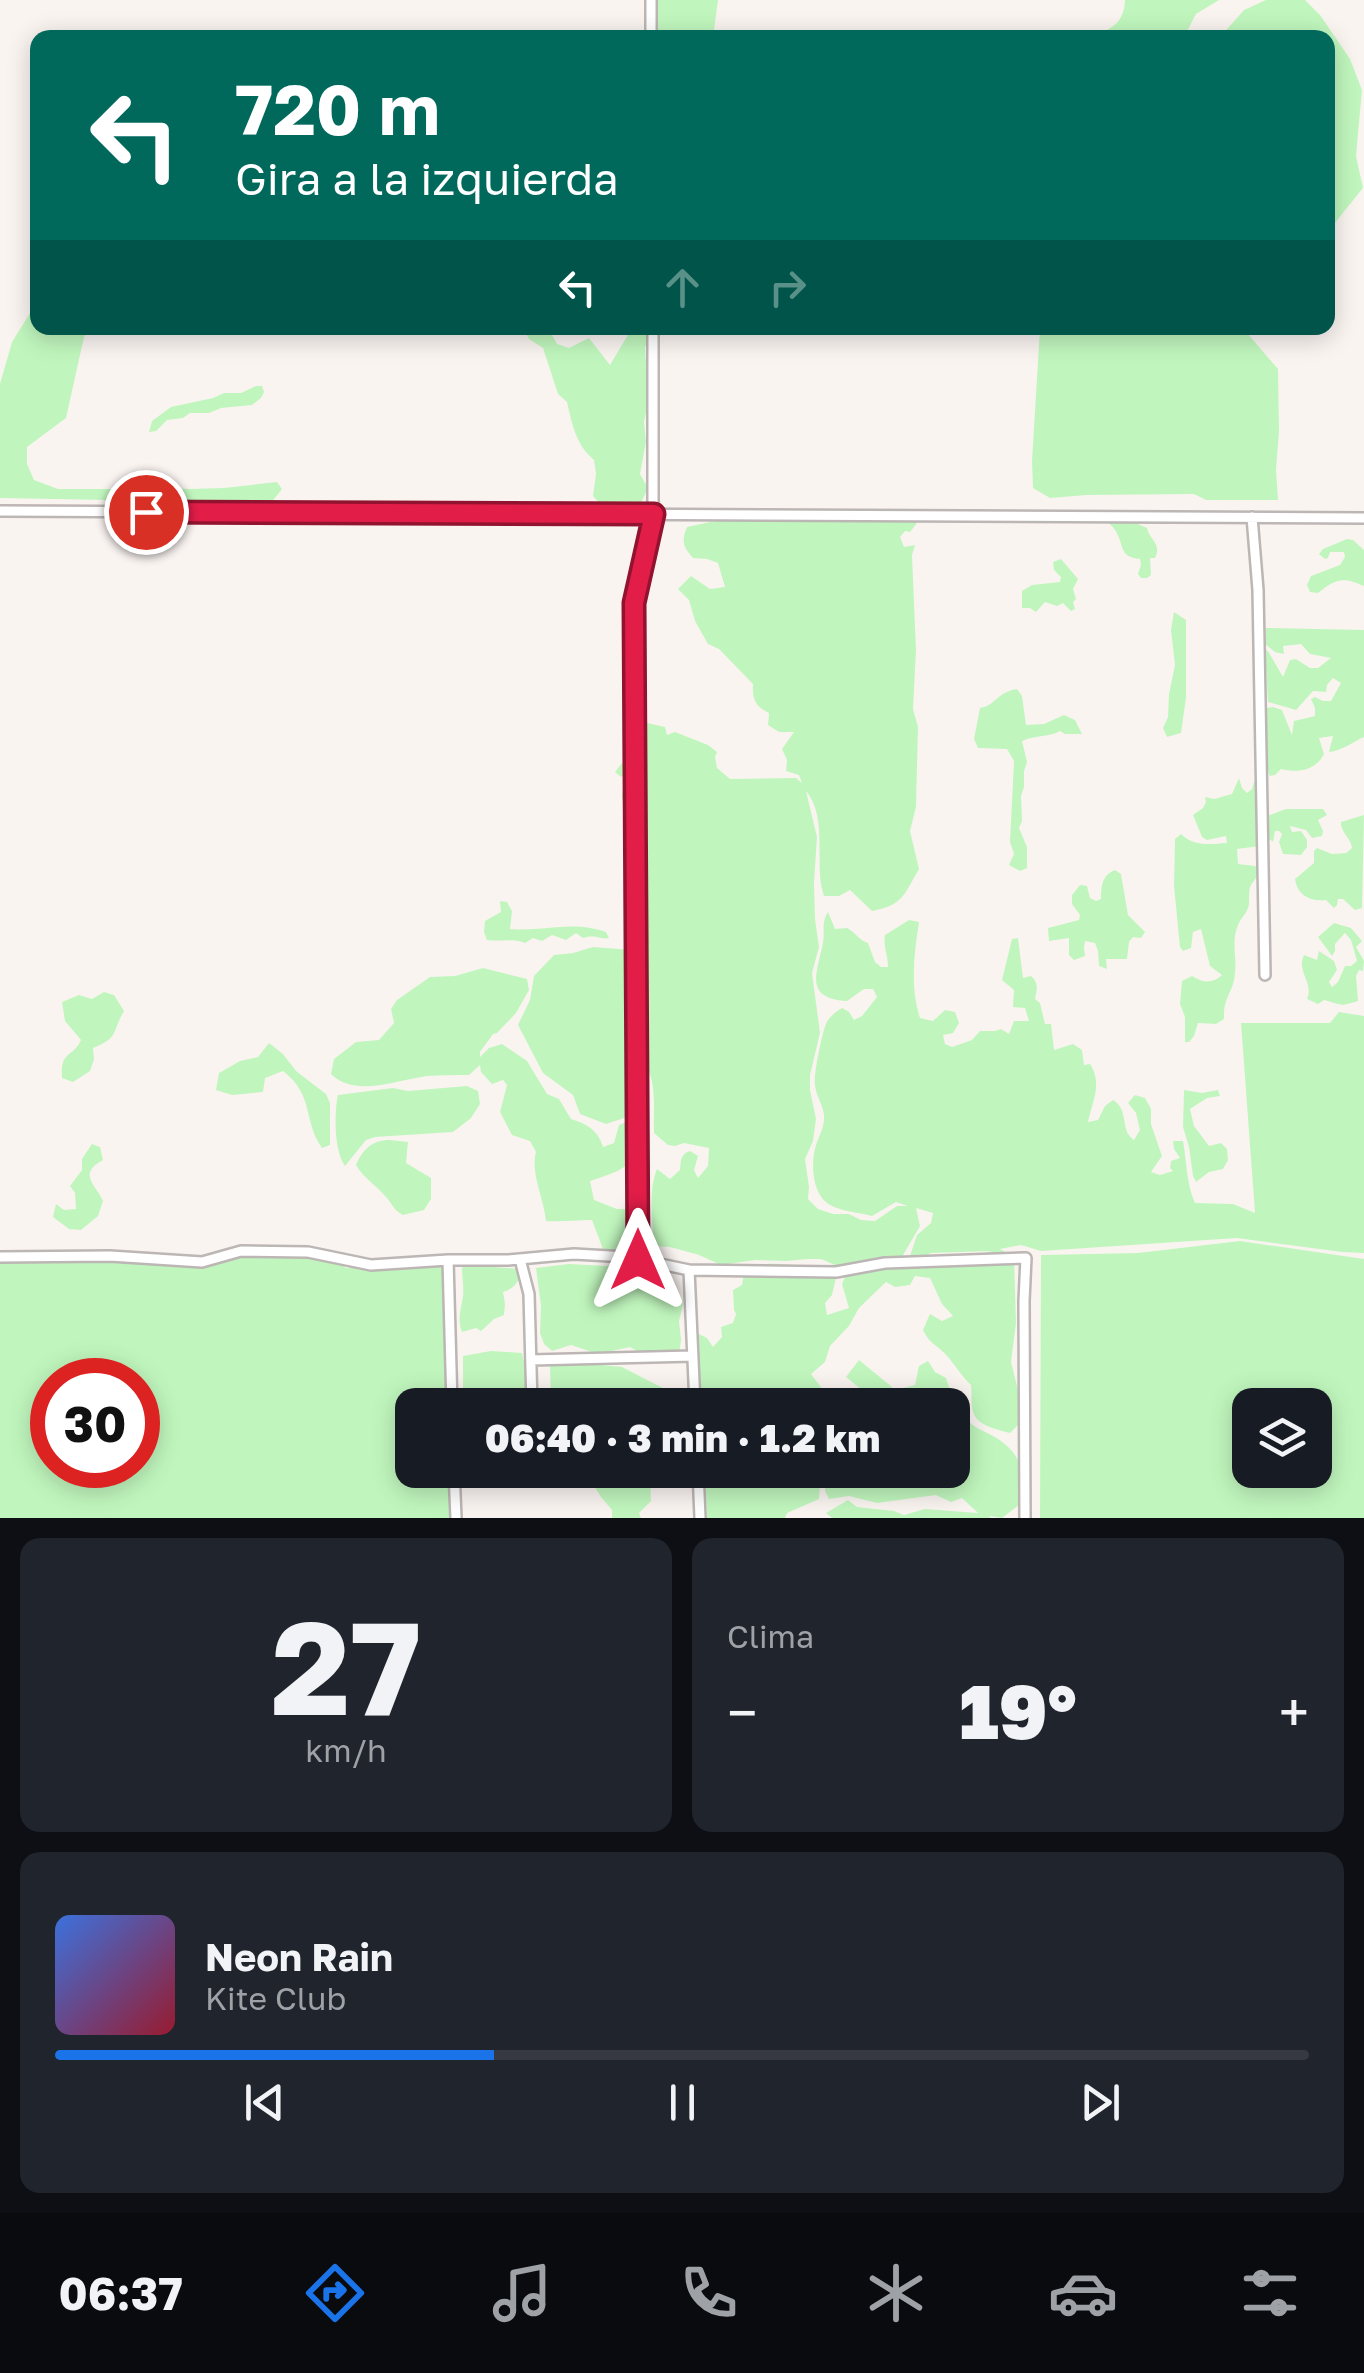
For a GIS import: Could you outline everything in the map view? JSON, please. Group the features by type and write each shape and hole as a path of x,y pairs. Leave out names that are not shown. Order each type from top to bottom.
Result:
{"street":[{"path":"651,0 652,30"},
{"path":"638,1260 634,603 654,514 653,335"},
{"path":"0,511 1364,518"},
{"path":"1252,517 1258,590 1265,975"},
{"path":"0,1257 110,1256 202,1262 241,1251 308,1252 371,1265 574,1254 689,1270 836,1272 885,1263 1026,1258 1025,1518"},
{"path":"520,1259 529,1294 532,1388"},
{"path":"448,1260 452,1388"},
{"path":"689,1270 694,1388"},
{"path":"531,1360 693,1356"},
{"path":"455,1488 456,1518"},
{"path":"699,1488 700,1518"}],"green space":[{"path":"651,0 718,0 714,30 653,30"},
{"path":"1125,0 1219,0 1196,14 1188,30 1106,30 1124,10"},
{"path":"1266,0 1305,0 1330,30 1226,30 1244,10"},
{"path":"1335,37 1350,59 1362,90 1356,156 1363,188 1335,223"},
{"path":"30,313 30,335 85,335 66,418 27,447 27,464 34,480 58,489 131,485 224,488 277,482 282,489 271,503 0,498 0,384 12,342"},
{"path":"527,335 552,335 557,344 569,348 589,338 610,365 628,335 657,335 645,347 651,389 640,474 648,488 641,503 600,504 593,496 594,460 579,441 543,348"},
{"path":"1040,335 1249,335 1278,369 1278,500 1206,500 1194,494 1050,498 1033,488"},
{"path":"262,386 264,392 252,405 190,413 167,420 156,431 149,432 152,421 171,407 224,393 241,393"},
{"path":"1121,510 1124,518 1147,528 1156,545 1155,558 1150,558 1151,575 1147,578 1138,574 1140,559 1125,553 1115,530 1103,518"},
{"path":"856,517 917,523 900,537 904,547 915,545 913,709 918,727 916,807 910,831 919,869 902,897 872,911 850,890 839,896 824,896 817,815 806,791 817,837 814,883 819,947 812,973 820,1033 810,1075 816,1119 805,1159 808,1199 818,1209 875,1221 897,1206 908,1206 896,1202 872,1216 852,1212 826,1202 816,1186 813,1158 824,1119 815,1080 824,1029 842,1008 854,1020 877,997 873,989 864,989 847,1001 833,999 818,989 816,974 828,912 835,929 847,928 868,943 881,967 888,967 885,935 909,920 919,922 914,970 920,1018 933,1021 945,1010 955,1012 959,1023 953,1033 943,1035 945,1044 952,1047 972,1040 980,1031 1001,1029 1009,1034 1014,1021 1029,1021 1025,1008 1013,1007 1014,990 1002,980 1012,939 1018,938 1023,978 1031,976 1035,981 1035,999 1040,1003 1045,1024 1051,1024 1054,1050 1073,1044 1082,1050 1084,1065 1090,1064 1094,1071 1095,1093 1088,1122 1098,1120 1113,1100 1134,1140 1140,1130 1136,1113 1128,1103 1135,1095 1145,1098 1162,1156 1151,1172 1160,1175 1173,1171 1171,1161 1180,1158 1173,1141 1183,1141 1195,1203 1233,1204 1255,1213 1241,1023 1330,1023 1339,1012 1364,1016 1364,1253 1237,1238 1041,1251 1021,1245 1000,1249 1014,1257 1016,1323 1011,1362 1019,1394 1019,1415 1018,1425 1010,1433 989,1427 975,1417 971,1385 923,1330 930,1314 942,1321 953,1316 942,1304 930,1278 915,1276 910,1285 895,1287 886,1282 859,1308 830,1346 825,1362 811,1374 822,1388 701,1388 697,1338 699,1334 707,1338 713,1347 722,1337 721,1327 733,1323 736,1314 733,1290 742,1285 744,1273 756,1267 787,1265 837,1274 832,1295 825,1303 827,1315 849,1308 842,1284 847,1272 873,1265 925,1264 992,1251 910,1256 917,1235 931,1223 933,1213 916,1208 920,1226 902,1257 877,1257 854,1267 837,1266 821,1259 721,1265 699,1255 653,1246 652,1198 657,1169 670,1179 690,1151 698,1156 694,1170 698,1178 708,1166 709,1148 684,1143 668,1145 654,1133 652,1084 641,1057 644,1108 606,1124 580,1114 573,1095 543,1073 518,1025 530,1000 534,976 554,955 593,947 632,950 634,935 629,917 633,908 634,842 622,795 628,771 621,777 615,772 629,754 633,729 647,723 665,727 667,735 675,732 708,745 717,752 717,768 730,779 796,778 802,783 799,775 786,771 782,749 794,732 779,732 768,725 769,713 755,702 753,684 719,649 708,644 689,600 678,589 691,576 710,589 725,587 718,563 693,558 687,550 687,527 739,519 810,522"},
{"path":"1347,539 1364,550 1364,586 1340,580 1318,593 1310,592 1307,585 1311,576 1340,565 1345,557 1344,552 1330,552 1325,559 1319,554"},
{"path":"1061,559 1078,579 1073,589 1075,609 1071,611 1063,603 1057,606 1045,602 1036,612 1022,608 1022,591 1032,585 1060,582 1053,562"},
{"path":"1174,612 1186,620 1186,698 1181,733 1167,737 1163,728 1175,665 1171,630"},
{"path":"1266,628 1364,630 1364,737 1329,752 1333,736 1319,738 1324,754 1316,764 1300,770 1281,769 1270,776 1266,766 1266,708 1282,710 1292,735 1294,721 1315,716 1311,699 1331,701 1341,683 1333,678 1326,692 1313,691 1296,710 1268,702 1265,650 1283,677 1290,660 1318,668 1331,658 1310,654 1301,644 1283,646 1284,654 1275,652 1265,644"},
{"path":"1017,689 1022,696 1026,725 1044,724 1064,715 1075,720 1082,734 1060,731 1022,741 1027,762 1019,828 1027,847 1027,868 1020,871 1009,865 1014,854 1010,842 1014,761 1007,749 978,748 974,739 980,708"},
{"path":"1239,778 1247,793 1257,781 1261,846 1237,849 1238,864 1255,866 1259,875 1251,886 1248,909 1236,931 1234,979 1224,1019 1216,1024 1198,1023 1194,1036 1185,1042 1185,1017 1180,1004 1182,981 1192,976 1211,981 1222,975 1210,966 1201,929 1193,932 1191,948 1183,951 1180,947 1174,886 1175,839 1181,834 1197,843 1227,843 1226,836 1207,840 1202,837 1193,815 1203,808 1205,797 1232,794"},
{"path":"1286,809 1323,809 1327,815 1318,820 1322,836 1312,838 1306,830 1290,826 1292,832 1301,831 1307,840 1301,855 1283,854 1279,831 1275,831 1273,842 1268,838 1265,817"},
{"path":"1364,815 1362,908 1355,910 1338,899 1334,908 1326,900 1305,896 1295,879 1314,863 1314,851 1317,848 1332,854 1346,853 1352,848 1341,822"},
{"path":"1115,870 1121,874 1128,915 1145,932 1129,942 1127,959 1106,959 1107,969 1099,966 1095,943 1085,941 1085,956 1074,960 1069,955 1069,938 1049,941 1048,928 1079,920 1072,895 1080,885 1087,886 1090,898 1101,899 1103,881"},
{"path":"500,901 507,902 512,911 510,929 581,927 606,932 609,938 583,938 576,933 566,940 552,935 525,943 487,940 485,921 501,912"},
{"path":"1334,923 1351,928 1362,941 1356,947 1364,961 1363,971 1359,970 1356,976 1358,1001 1341,1005 1324,1000 1318,1004 1307,999 1304,955 1317,960 1319,951 1334,961 1337,970 1329,982 1332,987 1345,966 1357,961 1345,933 1335,944 1332,956 1318,937"},
{"path":"483,968 527,979 529,990 516,1013 493,1034 480,1057 489,1048 502,1044 527,1061 547,1094 559,1099 571,1119 595,1132 603,1147 614,1143 619,1125 635,1118 635,1145 630,1162 616,1172 590,1181 594,1200 617,1209 635,1209 636,1241 620,1249 603,1249 592,1220 546,1221 536,1177 536,1152 530,1141 512,1135 500,1112 507,1085 503,1080 492,1084 480,1065 469,1075 427,1076 377,1086 352,1085 331,1074 334,1059 356,1042 379,1040 394,1023 391,1009 397,1000 430,977 455,976"},
{"path":"104,992 114,995 124,1011 114,1034 93,1048 90,1071 73,1082 62,1078 65,1058 81,1040 65,1021 62,1002 79,995 92,999"},
{"path":"269,1043 326,1094 330,1103 330,1145 322,1148 300,1090 283,1071 265,1078 263,1092 232,1095 216,1090 219,1073 240,1061 258,1057"},
{"path":"467,1086 478,1091 480,1104 471,1118 453,1132 375,1137 366,1140 345,1166 336,1132 338,1095 393,1088 408,1091"},
{"path":"1184,1090 1218,1090 1220,1096 1207,1098 1190,1109 1194,1126 1209,1146 1221,1143 1227,1149 1228,1160 1223,1169 1209,1172 1196,1182 1183,1127"},
{"path":"390,1140 408,1142 406,1163 431,1178 431,1199 424,1210 399,1213 356,1165 369,1146"},
{"path":"92,1144 100,1147 103,1160 90,1175 103,1201 98,1216 81,1230 69,1229 53,1217 56,1204 64,1210 76,1209 75,1193 70,1186 82,1170 82,1159"},
{"path":"1240,1241 1364,1259 1364,1518 1040,1518 1041,1255 1138,1253"},
{"path":"284,1254 325,1258 346,1268 396,1270 442,1266 446,1278 449,1388 395,1388 395,1488 453,1488 455,1518 0,1518 0,1259 93,1256 203,1266 245,1255"},
{"path":"569,1264 645,1268 647,1279 659,1290 674,1289 683,1305 679,1355 647,1357 630,1347 598,1354 571,1345 552,1351 540,1333 536,1268"},
{"path":"465,1265 522,1269 516,1284 503,1292 504,1315 481,1331 476,1328 462,1332"},
{"path":"491,1351 522,1353 525,1367 535,1377 533,1388 463,1388 463,1356"},
{"path":"859,1360 892,1387 860,1388 846,1377"},
{"path":"556,1361 622,1367 663,1388 551,1388 550,1365"},
{"path":"928,1361 935,1372 946,1378 950,1388 903,1388 915,1385 919,1366"},
{"path":"970,1423 1005,1444 1017,1458 1022,1474 1019,1505 1002,1518 832,1518 826,1513 848,1500 857,1507 904,1515 925,1509 978,1513 962,1498 951,1502 936,1495 877,1503 849,1496 829,1499 825,1491 970,1488"},
{"path":"596,1488 651,1488 651,1501 639,1513 641,1518 612,1518 612,1510"},
{"path":"706,1488 820,1488 819,1499 787,1513 785,1518 707,1518"}],"route":[{"path":"146,512 654,514 634,603 638,1260"}]}
